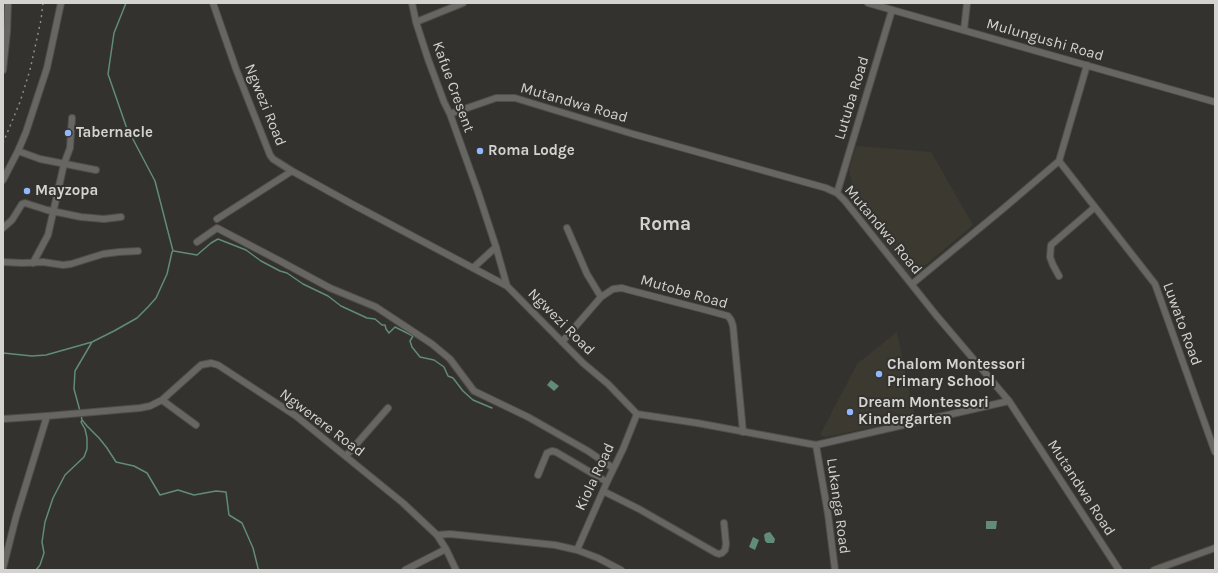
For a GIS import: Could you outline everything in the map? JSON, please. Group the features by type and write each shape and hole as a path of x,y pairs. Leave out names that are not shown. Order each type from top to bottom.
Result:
{"street":[{"path":"3,70 8,3"},
{"path":"3,180 26,132 47,68 61,3"},
{"name":"Ngwezi Road","path":"213,3 236,69 270,155 276,161 507,286 583,363 608,384 637,414"},
{"name":"Kafue Cresent","path":"412,3 416,22 433,72 450,114 496,247 507,286"},
{"path":"416,22 463,3"},
{"name":"Mulungushi Road","path":"868,3 1215,102"},
{"path":"964,30 967,3"},
{"name":"Lutuba Road","path":"836,193 892,10"},
{"path":"912,284 1059,161 1087,65"},
{"name":"Mutandwa Road","path":"450,114 496,98 515,98 632,134 826,188 836,193 845,201 1009,401 1119,570"},
{"path":"33,263 48,235 64,164 70,148 72,118"},
{"path":"18,151 40,159 96,170"},
{"name":"Luwato Road","path":"1059,161 1155,284 1215,452"},
{"path":"217,219 292,171"},
{"path":"3,228 12,220 19,208 24,203 53,212 92,219 121,217"},
{"path":"1059,276 1050,257 1052,246 1095,207"},
{"path":"197,242 217,228 330,288 376,307 432,344 450,359 474,391 528,417 588,451 613,468"},
{"path":"567,228 587,274 601,297"},
{"path":"473,268 496,247"},
{"path":"3,262 43,262 63,265 103,254 138,251"},
{"name":"Mutobe Road","path":"562,342 601,297 613,289 622,288 728,316 733,326 743,432"},
{"name":"Ngwerere Road","path":"3,419 150,406 162,400 196,368 206,363 212,363 218,365 296,416 403,503 437,535 446,549 456,570"},
{"path":"162,400 196,424"},
{"path":"637,414 697,423 816,445 1009,401"},
{"path":"346,456 388,408"},
{"name":"Kiola Road","path":"577,550 606,482 623,449 637,414"},
{"path":"3,568 16,517 48,416"},
{"name":"Lukanga Road","path":"816,445 829,518 835,570"},
{"path":"538,475 547,453 552,451 566,457 606,482"},
{"path":"603,491 719,554 725,550 726,544 724,523"},
{"path":"437,535 450,534 555,545 577,550 598,558 621,570"},
{"path":"1154,570 1215,548"},
{"path":"405,570 446,549"}],"shaded area":[{"path":"856,146 931,152 973,225 911,277 857,208 849,170"},
{"name":"Chalom Montessori Primary School","path":"897,332 916,418 825,437 820,435 857,364"},
{"path":"551,380 559,386 554,391 547,385"},
{"path":"986,521 997,521 996,529 986,529"},
{"path":"770,532 775,539 774,543 767,543 765,541 764,535"},
{"path":"753,537 759,540 755,550 749,547"}],"waterway":[{"path":"3,353 32,356 46,355 92,342 137,318 156,298 167,274 173,251 155,181 126,126 108,74 114,33 126,3"},
{"path":"174,251 197,255 218,239 246,250 261,261 287,273 303,284 328,296 341,306 367,318 375,319 382,325 385,325 389,333 395,327 413,336 410,341 412,347 420,357 434,360 444,367 448,376 453,378 463,391 473,400 492,408"},
{"path":"80,411 74,389 75,371 92,342"},
{"path":"81,415 82,420 99,438 116,462 134,466 147,473 160,495 178,490 194,495 216,491 226,492 229,515 242,523 253,548 259,570"},
{"path":"36,570 40,565 44,553 42,542 45,522 53,498 65,475 84,457 87,449 87,438 85,429 81,422 82,420"}],"railway":[{"path":"3,143 20,102 30,70 41,20 43,3"}],"place":[{"name":"Tabernacle","path":"68,133"},
{"name":"Roma Lodge","path":"480,151"},
{"name":"Mayzopa","path":"27,191"},
{"name":"Chalom Montessori Primary School","path":"879,374"},
{"name":"Dream Montessori Kindergarten","path":"850,412"}],"district":[{"name":"Roma","path":"665,225"}]}
